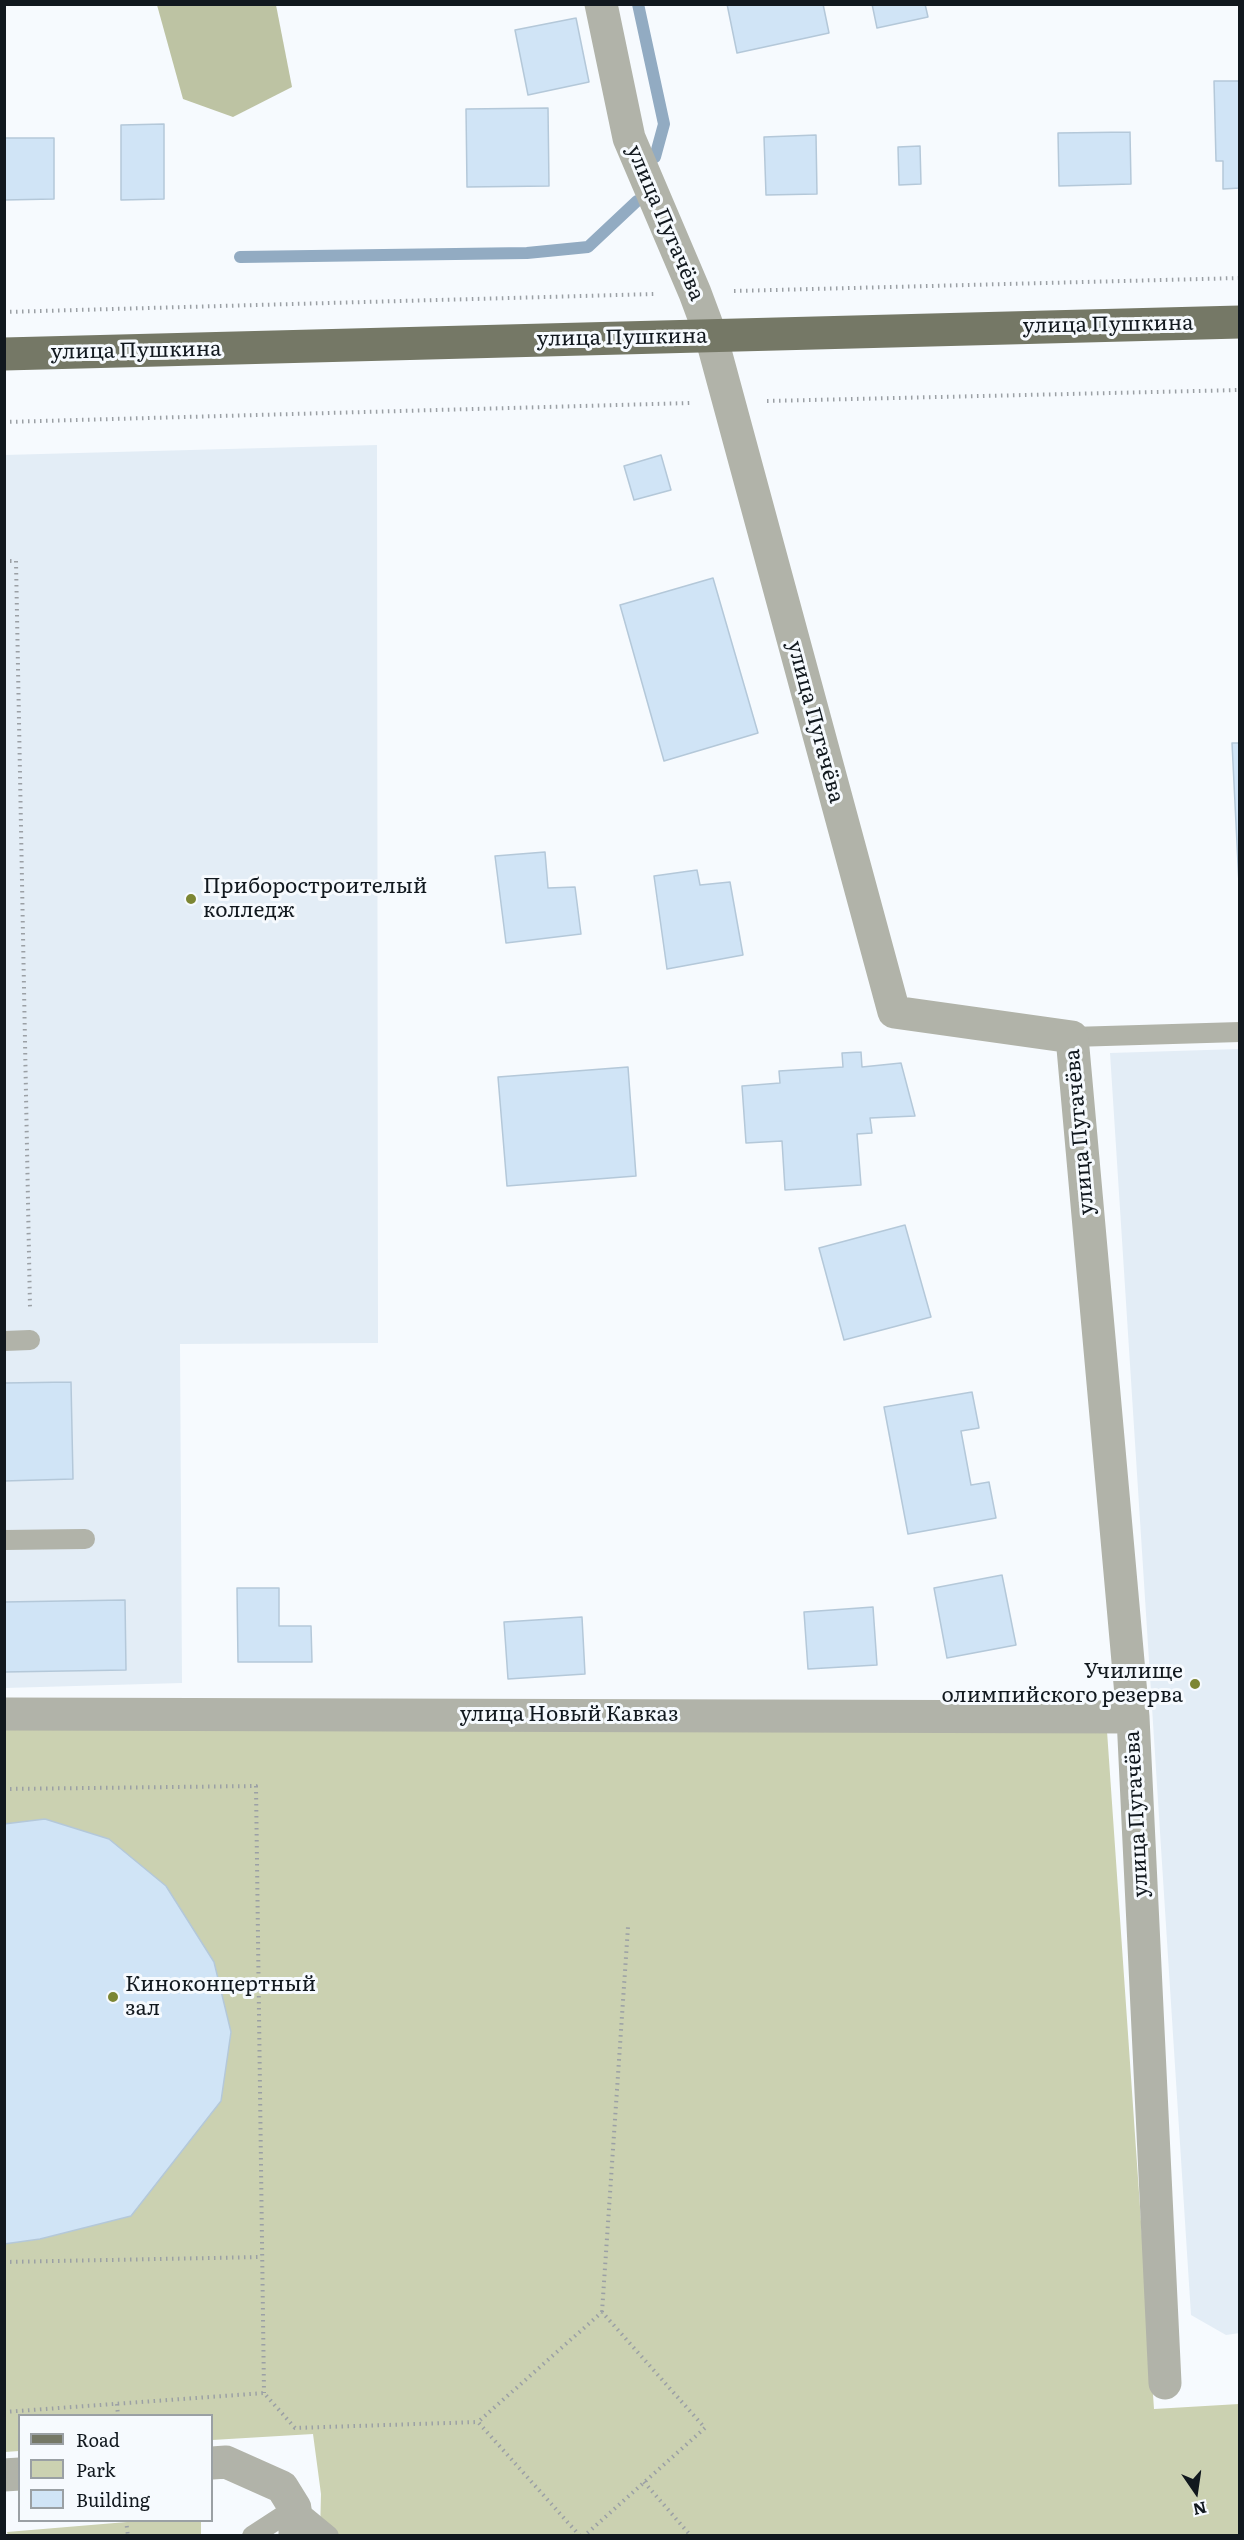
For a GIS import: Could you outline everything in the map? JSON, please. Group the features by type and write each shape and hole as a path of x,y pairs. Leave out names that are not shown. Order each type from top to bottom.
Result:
{"main road":[{"name":"улица Пушкина","path":"4,354 1239,322"}],"street":[{"name":"улица Пугачёва","path":"601,4 629,138 695,292 711,336 894,1012 1072,1037 1133,1717 1165,2384"},
{"name":"улица Новый Кавказ","path":"4,1714 1133,1717"},
{"path":"213,2463 226,2462 291,2510"}],"lane":[{"path":"1072,1037 1239,1032"},
{"path":"4,1341 30,1340"},
{"path":"4,1540 85,1539"},
{"path":"252,2535 291,2510 329,2535"}],"path":[{"path":"4,312 1239,278"},
{"path":"4,422 1239,390"},
{"path":"4,561 16,561 30,1340"},
{"path":"4,1789 256,1786 264,2393 295,2428 478,2422 602,2312 628,1927"},
{"path":"4,2262 262,2258"},
{"path":"478,2422 582,2535 705,2428 602,2312"},
{"path":"4,2412 264,2393"},
{"path":"117,2404 118,2414"},
{"path":"644,2482 691,2535"}],"shaded area":[{"name":"Приборостроителый колледж","path":"377,445 378,1343 180,1344 182,1683 5,1688 4,455"},
{"name":"Училище олимпийского резерва","path":"1239,1049 1240,2333 1226,2335 1191,2315 1110,1053"}],"green space":[{"path":"157,5 276,5 292,87 233,117 183,99"},
{"path":"5,1720 1107,1731 1154,2409 1239,2404 1239,2535 320,2535 321,2494 313,2434 213,2440 213,2414 18,2414 18,2451 5,2452"},
{"path":"127,2522 201,2522 201,2535 8,2535 7,2532"}],"building":[{"path":"727,4 823,4 829,33 737,53"},
{"path":"872,4 925,4 928,17 877,28"},
{"path":"576,18 589,82 528,95 515,30"},
{"path":"1214,81 1240,81 1240,188 1223,189 1223,161 1216,161"},
{"path":"548,108 549,186 467,187 466,109"},
{"path":"164,124 164,199 121,200 121,125"},
{"path":"1130,132 1131,184 1059,186 1058,133"},
{"path":"816,135 817,194 766,195 764,137"},
{"path":"4,138 54,138 54,199 4,200"},
{"path":"920,146 921,184 899,185 898,147"},
{"path":"661,455 671,490 634,500 624,466"},
{"path":"713,578 758,733 664,761 620,605"},
{"path":"1232,743 1240,743 1240,904"},
{"path":"545,852 548,888 575,887 581,934 506,943 495,856"},
{"path":"697,870 700,885 730,882 743,955 667,969 654,876"},
{"path":"861,1052 862,1067 901,1063 915,1116 870,1118 872,1133 857,1134 861,1185 785,1190 782,1141 746,1143 742,1086 780,1083 779,1071 843,1067 842,1053"},
{"path":"628,1067 636,1176 507,1186 498,1077"},
{"path":"905,1225 931,1317 844,1340 819,1248"},
{"path":"71,1382 73,1479 4,1481 4,1383"},
{"path":"972,1392 979,1428 961,1431 971,1485 989,1482 996,1518 908,1534 884,1407"},
{"path":"1002,1575 1016,1645 947,1658 934,1588"},
{"path":"237,1588 279,1588 279,1626 311,1626 312,1662 238,1662"},
{"path":"125,1600 126,1670 4,1672 4,1602"},
{"path":"873,1607 877,1665 808,1669 804,1612"},
{"path":"582,1617 585,1674 508,1679 504,1622"},
{"name":"Киноконцертный зал","path":"45,1819 109,1839 166,1886 214,1962 231,2032 221,2101 131,2216 40,2239 4,2244 4,1824"}],"waterway":[{"path":"638,4 664,124 655,157"},
{"path":"240,257 527,253 588,247 637,201"}],"place":[{"name":"Приборостроителый колледж","path":"191,899"},
{"name":"Училище олимпийского резерва","path":"1195,1684"},
{"name":"Киноконцертный зал","path":"113,1997"}]}
